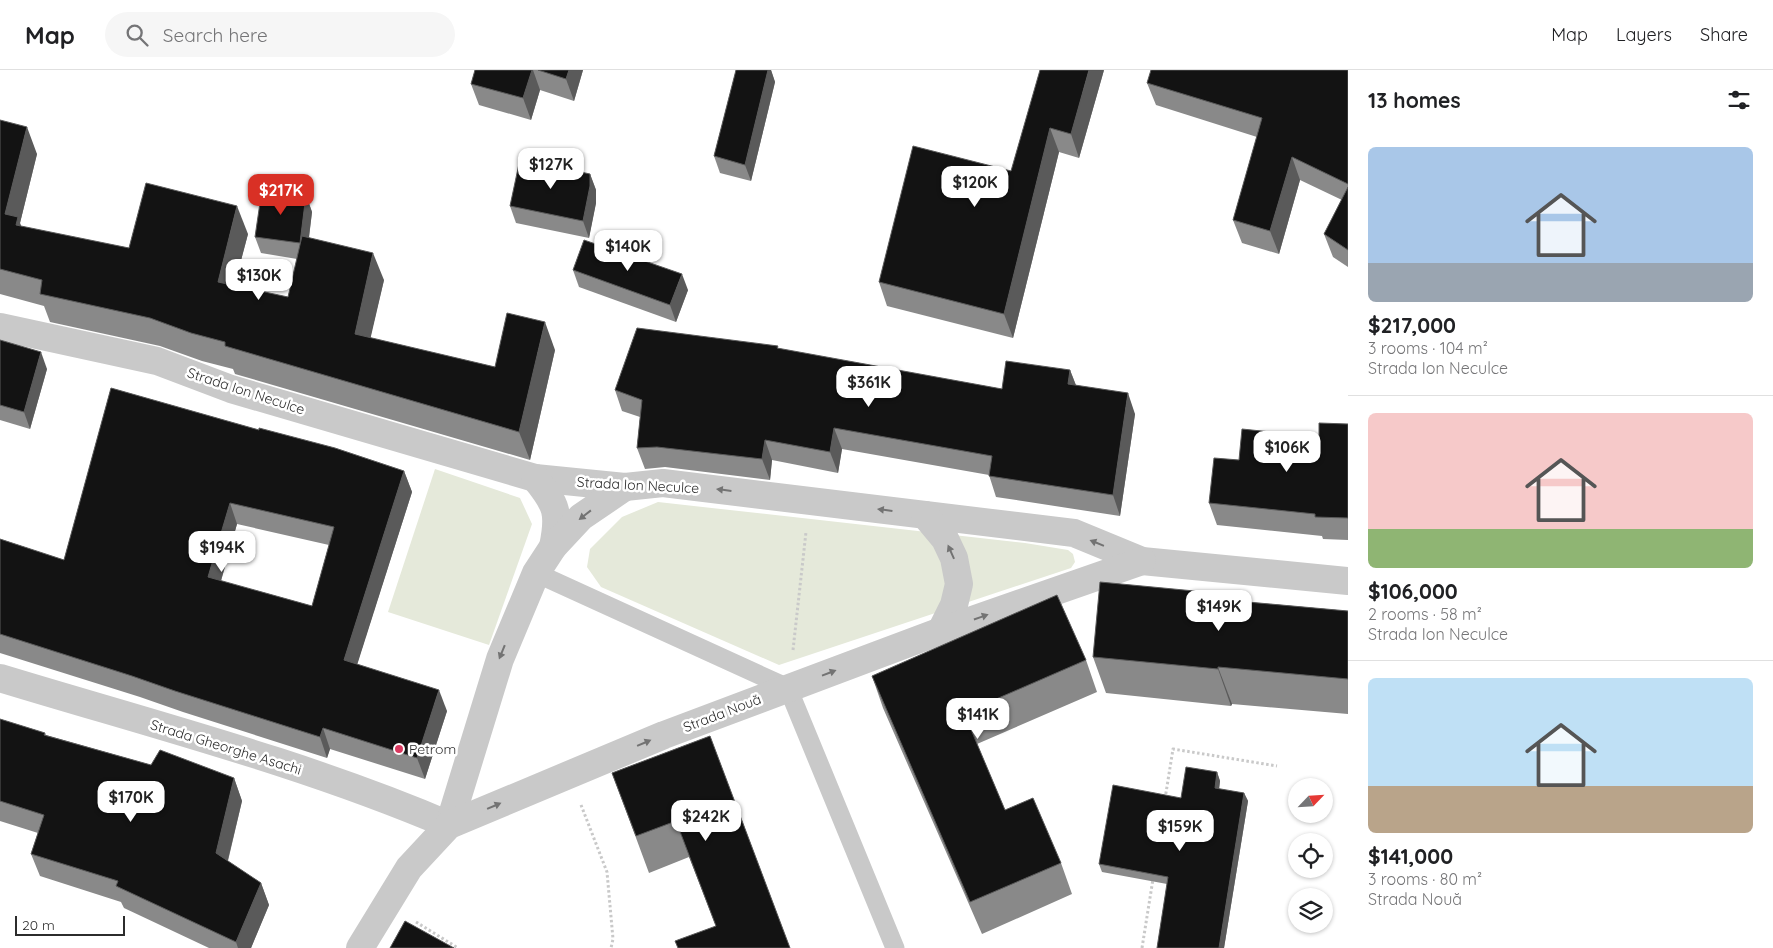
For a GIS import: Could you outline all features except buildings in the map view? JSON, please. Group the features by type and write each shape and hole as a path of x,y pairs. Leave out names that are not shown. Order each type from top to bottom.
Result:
{"street":[{"name":"Strada Ion Neculce","path":"0,327 157,361 231,389 535,478 624,487 663,483 1074,533 1142,561 1348,581"},
{"path":"535,478 550,497 557,517 553,547"},
{"path":"449,825 500,659 536,573 553,547 581,517 624,487"},
{"path":"925,515 945,539 954,558 959,584 954,605 941,631"},
{"name":"Strada Nouă","path":"360,948 409,868 449,825 664,735 941,631 1142,561"},
{"name":"Strada Gheorghe Asachi","path":"0,678 330,778 400,804 449,825"}],"lane":[{"path":"536,573 788,688 895,948"}],"path":[{"path":"788,688 810,500"},
{"path":"1164,806 1173,749 1277,766"},
{"path":"569,774 607,872 613,939 611,948"},
{"path":"1142,948 1154,872"},
{"path":"387,903 458,948"}],"shaded area":[{"path":"435,469 520,498 532,524 489,645 388,612"},
{"path":"658,502 1025,543 1068,550 1073,554 1075,562 1071,568 779,665 601,587 587,567 590,549 622,517"}],"place":[{"name":"Petrom","path":"399,749"}]}
